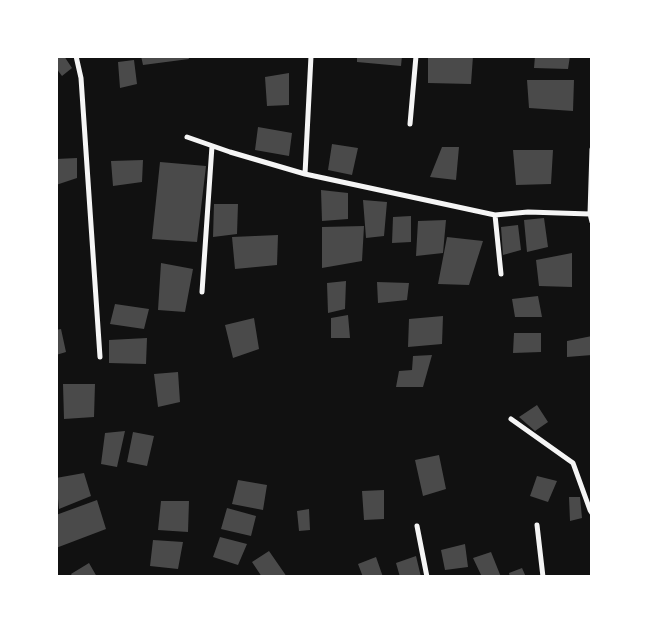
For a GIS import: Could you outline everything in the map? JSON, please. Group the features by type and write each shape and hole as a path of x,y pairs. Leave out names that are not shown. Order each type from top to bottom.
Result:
{"street":[{"path":"76,56 80,78 100,357"},
{"path":"304,174 311,56"},
{"path":"410,124 416,56"},
{"path":"187,137 304,174 495,215 528,212 590,214"},
{"path":"202,292 212,146"},
{"path":"592,149 590,214 592,222"},
{"path":"495,215 501,274"},
{"path":"511,419 573,463 592,513"},
{"path":"536,524 543,577"},
{"path":"418,526 427,577"}],"building":[{"path":"56,56 64,56 72,68 62,76 56,68"},
{"path":"141,56 188,56 189,59 143,65"},
{"path":"357,56 402,56 401,66 357,62"},
{"path":"428,56 473,56 471,84 428,83"},
{"path":"535,56 570,56 568,69 534,68"},
{"path":"134,60 137,84 120,88 118,62"},
{"path":"289,73 289,105 267,106 265,77"},
{"path":"527,80 574,80 573,111 529,108"},
{"path":"258,127 292,133 289,156 255,150"},
{"path":"332,144 358,148 352,175 328,170"},
{"path":"442,147 459,147 456,180 430,177"},
{"path":"513,150 553,150 551,184 516,185"},
{"path":"77,158 77,178 56,185 56,159"},
{"path":"143,160 142,182 113,186 111,161"},
{"path":"160,162 206,166 197,242 152,239"},
{"path":"321,190 348,193 348,219 322,221"},
{"path":"363,200 387,202 384,236 366,238"},
{"path":"214,204 238,204 237,234 213,237"},
{"path":"411,216 411,242 392,243 393,217"},
{"path":"544,218 548,247 527,252 524,220"},
{"path":"446,220 443,253 416,256 418,221"},
{"path":"518,225 521,250 503,255 501,227"},
{"path":"364,226 362,261 322,268 322,227"},
{"path":"278,235 277,265 235,269 232,237"},
{"path":"447,237 483,241 469,285 438,284"},
{"path":"572,253 572,287 539,286 536,260"},
{"path":"161,263 193,269 185,312 158,310"},
{"path":"346,281 345,309 328,313 327,283"},
{"path":"377,282 409,283 407,300 378,303"},
{"path":"538,296 542,317 515,317 512,299"},
{"path":"115,304 149,309 144,329 110,324"},
{"path":"348,315 350,338 331,338 331,318"},
{"path":"443,316 442,344 408,347 409,319"},
{"path":"254,318 259,349 233,358 225,325"},
{"path":"61,329 66,352 56,355 56,330"},
{"path":"514,333 541,333 541,352 513,353"},
{"path":"592,336 592,355 567,357 567,341"},
{"path":"147,338 146,364 109,363 109,340"},
{"path":"432,355 423,387 396,387 399,371 412,370 413,356"},
{"path":"178,372 180,402 158,407 154,374"},
{"path":"63,384 95,384 94,417 64,419"},
{"path":"537,405 548,422 535,431 519,417"},
{"path":"125,431 117,467 101,464 105,433"},
{"path":"133,432 154,436 147,466 127,462"},
{"path":"439,455 446,489 423,496 415,460"},
{"path":"84,473 91,496 59,509 56,478"},
{"path":"537,476 557,481 548,502 530,496"},
{"path":"238,480 267,485 263,510 232,504"},
{"path":"384,490 384,519 364,520 362,491"},
{"path":"569,497 580,497 582,518 570,521"},
{"path":"97,500 106,529 56,548 56,515"},
{"path":"161,501 189,501 188,532 158,530"},
{"path":"227,508 256,516 251,536 221,529"},
{"path":"309,509 310,530 299,531 297,511"},
{"path":"220,537 247,544 238,565 213,557"},
{"path":"153,540 183,542 178,569 150,566"},
{"path":"465,544 468,567 445,570 441,550"},
{"path":"269,551 287,577 262,577 252,562"},
{"path":"491,552 501,577 482,577 473,558"},
{"path":"416,556 421,577 400,577 396,563"},
{"path":"376,557 383,577 363,577 358,564"},
{"path":"89,563 97,577 73,577 71,574"},
{"path":"522,568 526,577 510,577 509,573"}]}
